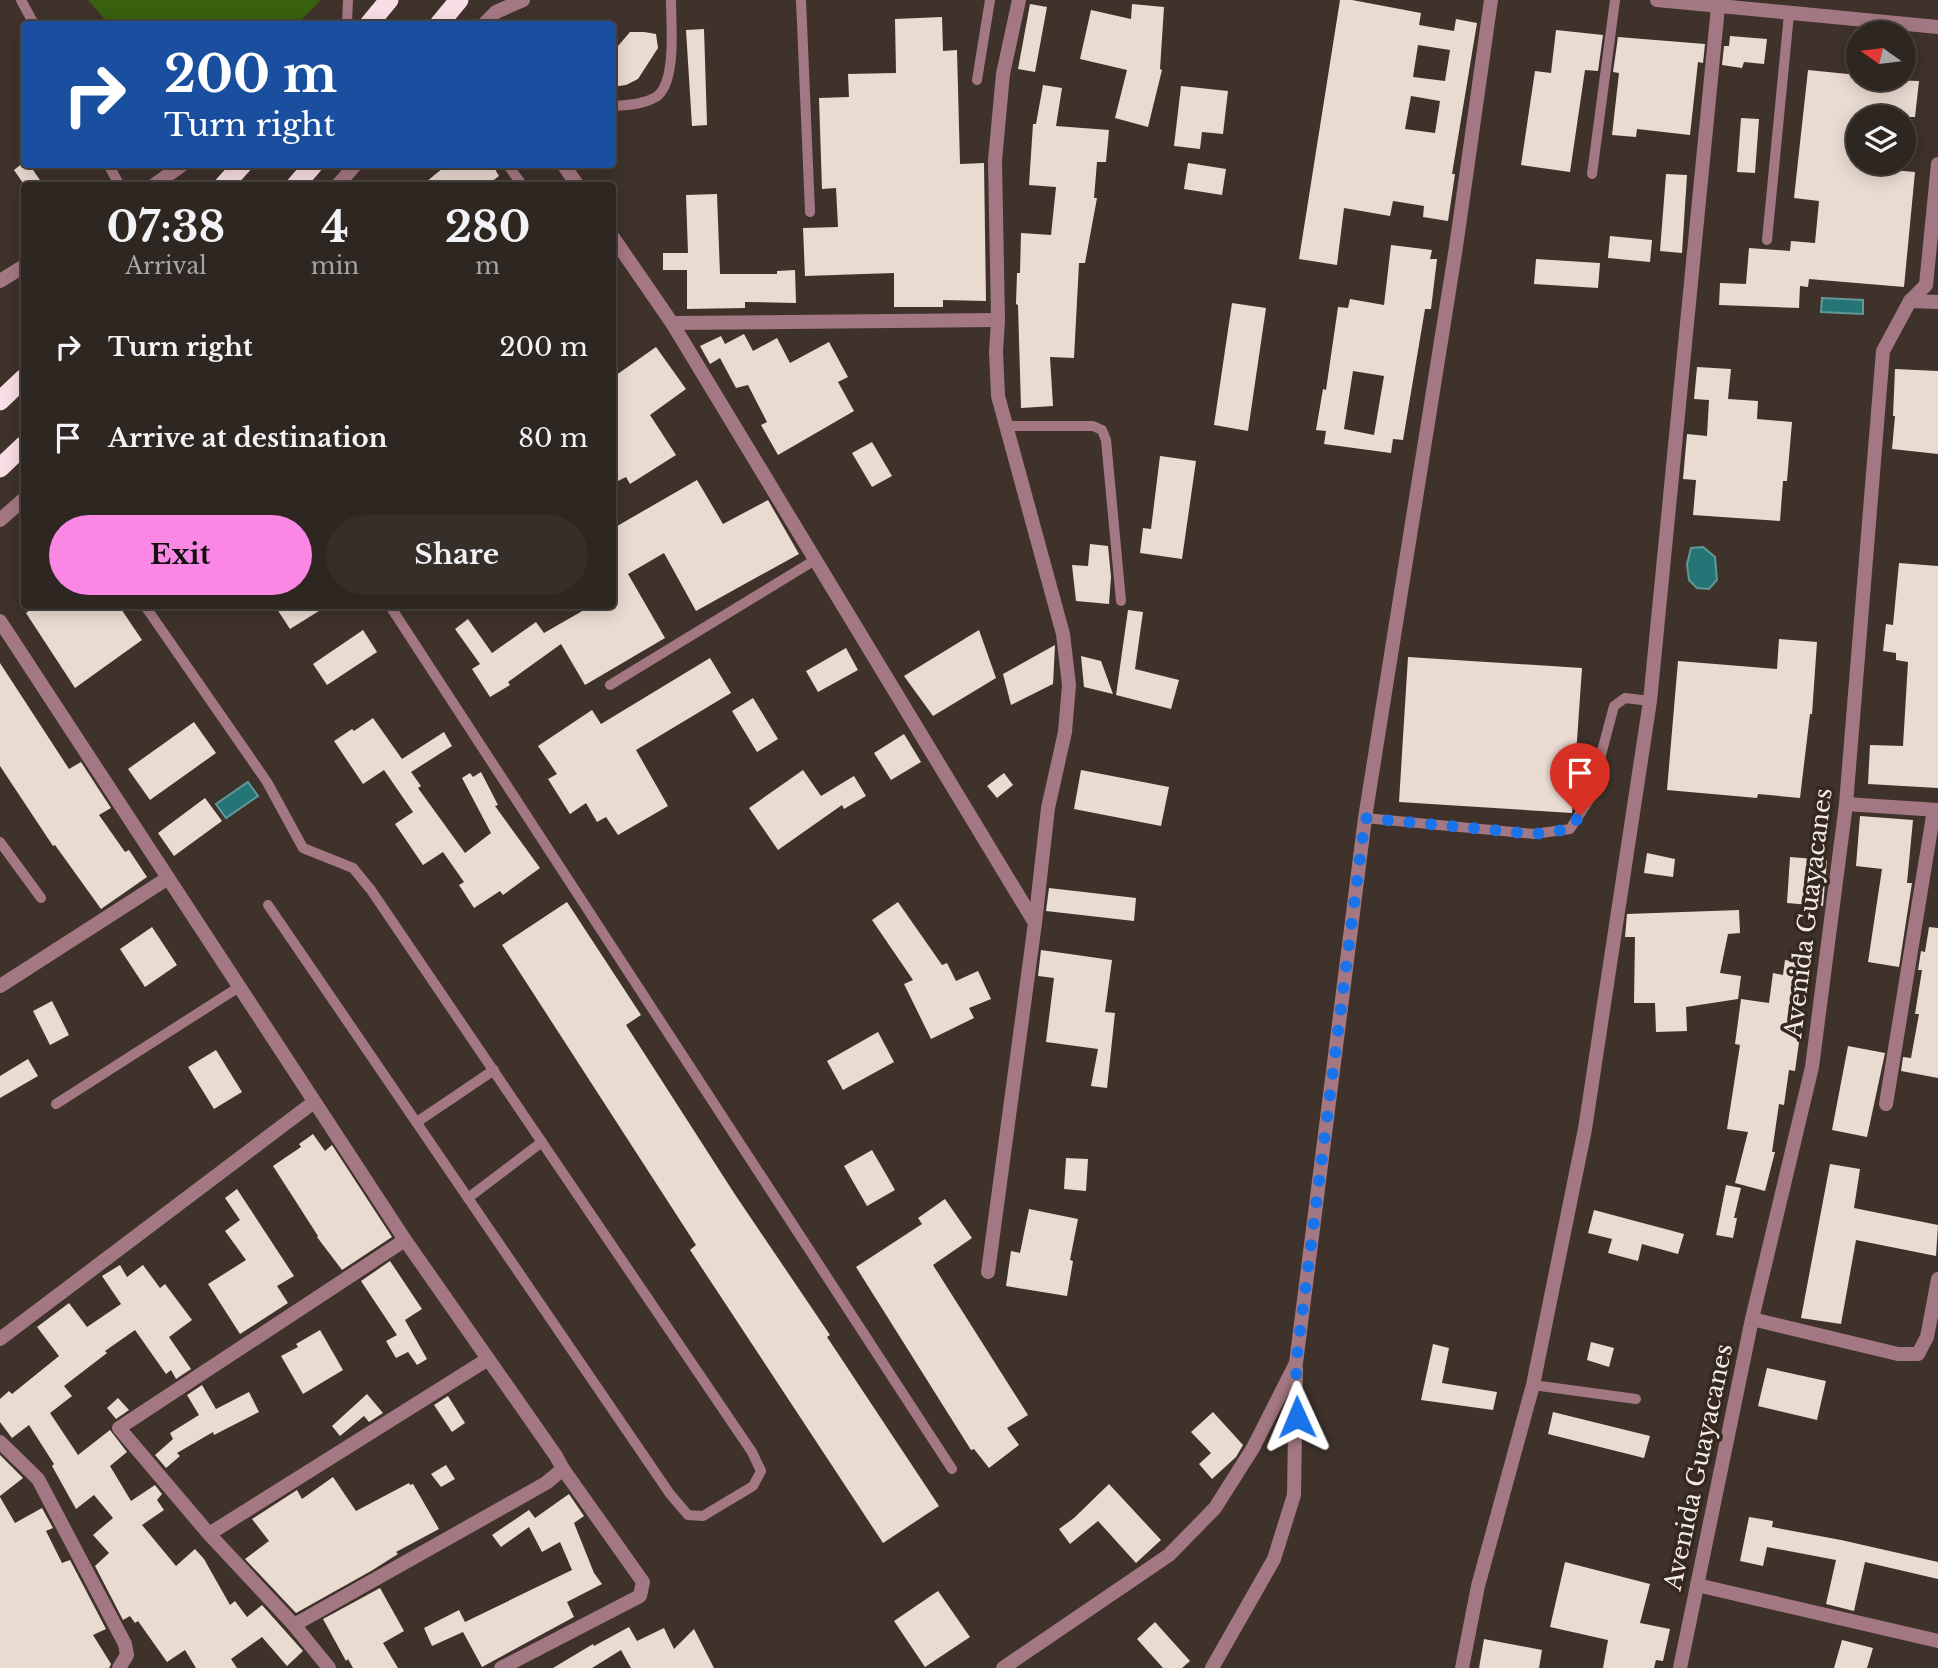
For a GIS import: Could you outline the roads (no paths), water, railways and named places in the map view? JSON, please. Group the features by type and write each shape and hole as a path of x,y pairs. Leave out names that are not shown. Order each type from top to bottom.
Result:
{"highway":[{"path":"372,21 389,0"},
{"path":"442,21 459,0"},
{"path":"227,182 239,168"},
{"path":"298,182 311,168"},
{"path":"0,401 21,381"},
{"path":"0,468 21,448"}],"street":[{"path":"487,21 496,12 523,0"},
{"path":"988,1272 1048,808 1065,732 1069,685 1063,634 998,396 996,138 1003,74 1019,0"},
{"path":"1212,1668 1274,1559 1294,1495 1296,1363 1365,818 1453,261 1491,0"},
{"path":"1657,0 1938,27"},
{"path":"1462,1668 1478,1586 1533,1385 1585,1129 1650,701 1718,7"},
{"name":"Avenida Guayacanes","path":"1680,1668 1752,1319 1812,1067 1846,804 1883,351 1910,301 1926,285 1938,164"},
{"path":"158,182 178,168"},
{"path":"340,182 353,168"},
{"path":"616,242 672,323 1035,922"},
{"path":"0,281 21,268"},
{"path":"1910,301 1938,302"},
{"path":"672,323 998,320"},
{"path":"0,520 21,502"},
{"path":"0,621 405,1240 643,1581 639,1596 501,1668"},
{"path":"1846,804 1936,810 1886,1104"},
{"path":"0,986 168,878"},
{"path":"0,1339 314,1102"},
{"path":"328,1668 294,1625 209,1534 119,1428 405,1240"},
{"path":"1752,1319 1898,1354 1918,1354 1927,1337 1938,1279"},
{"path":"209,1534 488,1359"},
{"path":"1003,1668 1169,1555 1215,1508 1253,1448 1296,1363"},
{"path":"0,1442 38,1479 125,1643 127,1655 119,1668"},
{"path":"294,1625 546,1483 563,1469"},
{"path":"1697,1585 1938,1641"}],"lane":[{"path":"21,0 32,21"},
{"path":"347,21 348,0"},
{"path":"616,106 637,105 658,96 670,75 671,0"},
{"path":"800,0 810,212"},
{"path":"977,80 990,0"},
{"path":"1592,174 1615,0"},
{"path":"1767,240 1789,14"},
{"path":"1006,426 1093,426 1102,430 1106,440 1121,601"},
{"path":"610,685 815,560"},
{"path":"147,609 267,782 303,848 353,868 371,890 752,1452 761,1471 753,1486 703,1516 688,1514 670,1494 268,905"},
{"path":"392,609 952,1469"},
{"path":"1365,818 1534,834 1570,829 1589,800 1614,706 1625,698 1650,701"},
{"path":"0,842 41,898"},
{"path":"57,1104 239,987"},
{"path":"417,1122 494,1070"},
{"path":"468,1198 542,1142"},
{"path":"1533,1385 1636,1399"}],"water":[{"path":"1822,298 1863,300 1863,314 1821,312"},
{"path":"1703,547 1715,557 1717,580 1709,589 1697,588 1689,580 1687,564 1691,548"},
{"path":"248,782 258,796 226,818 216,804"}]}
